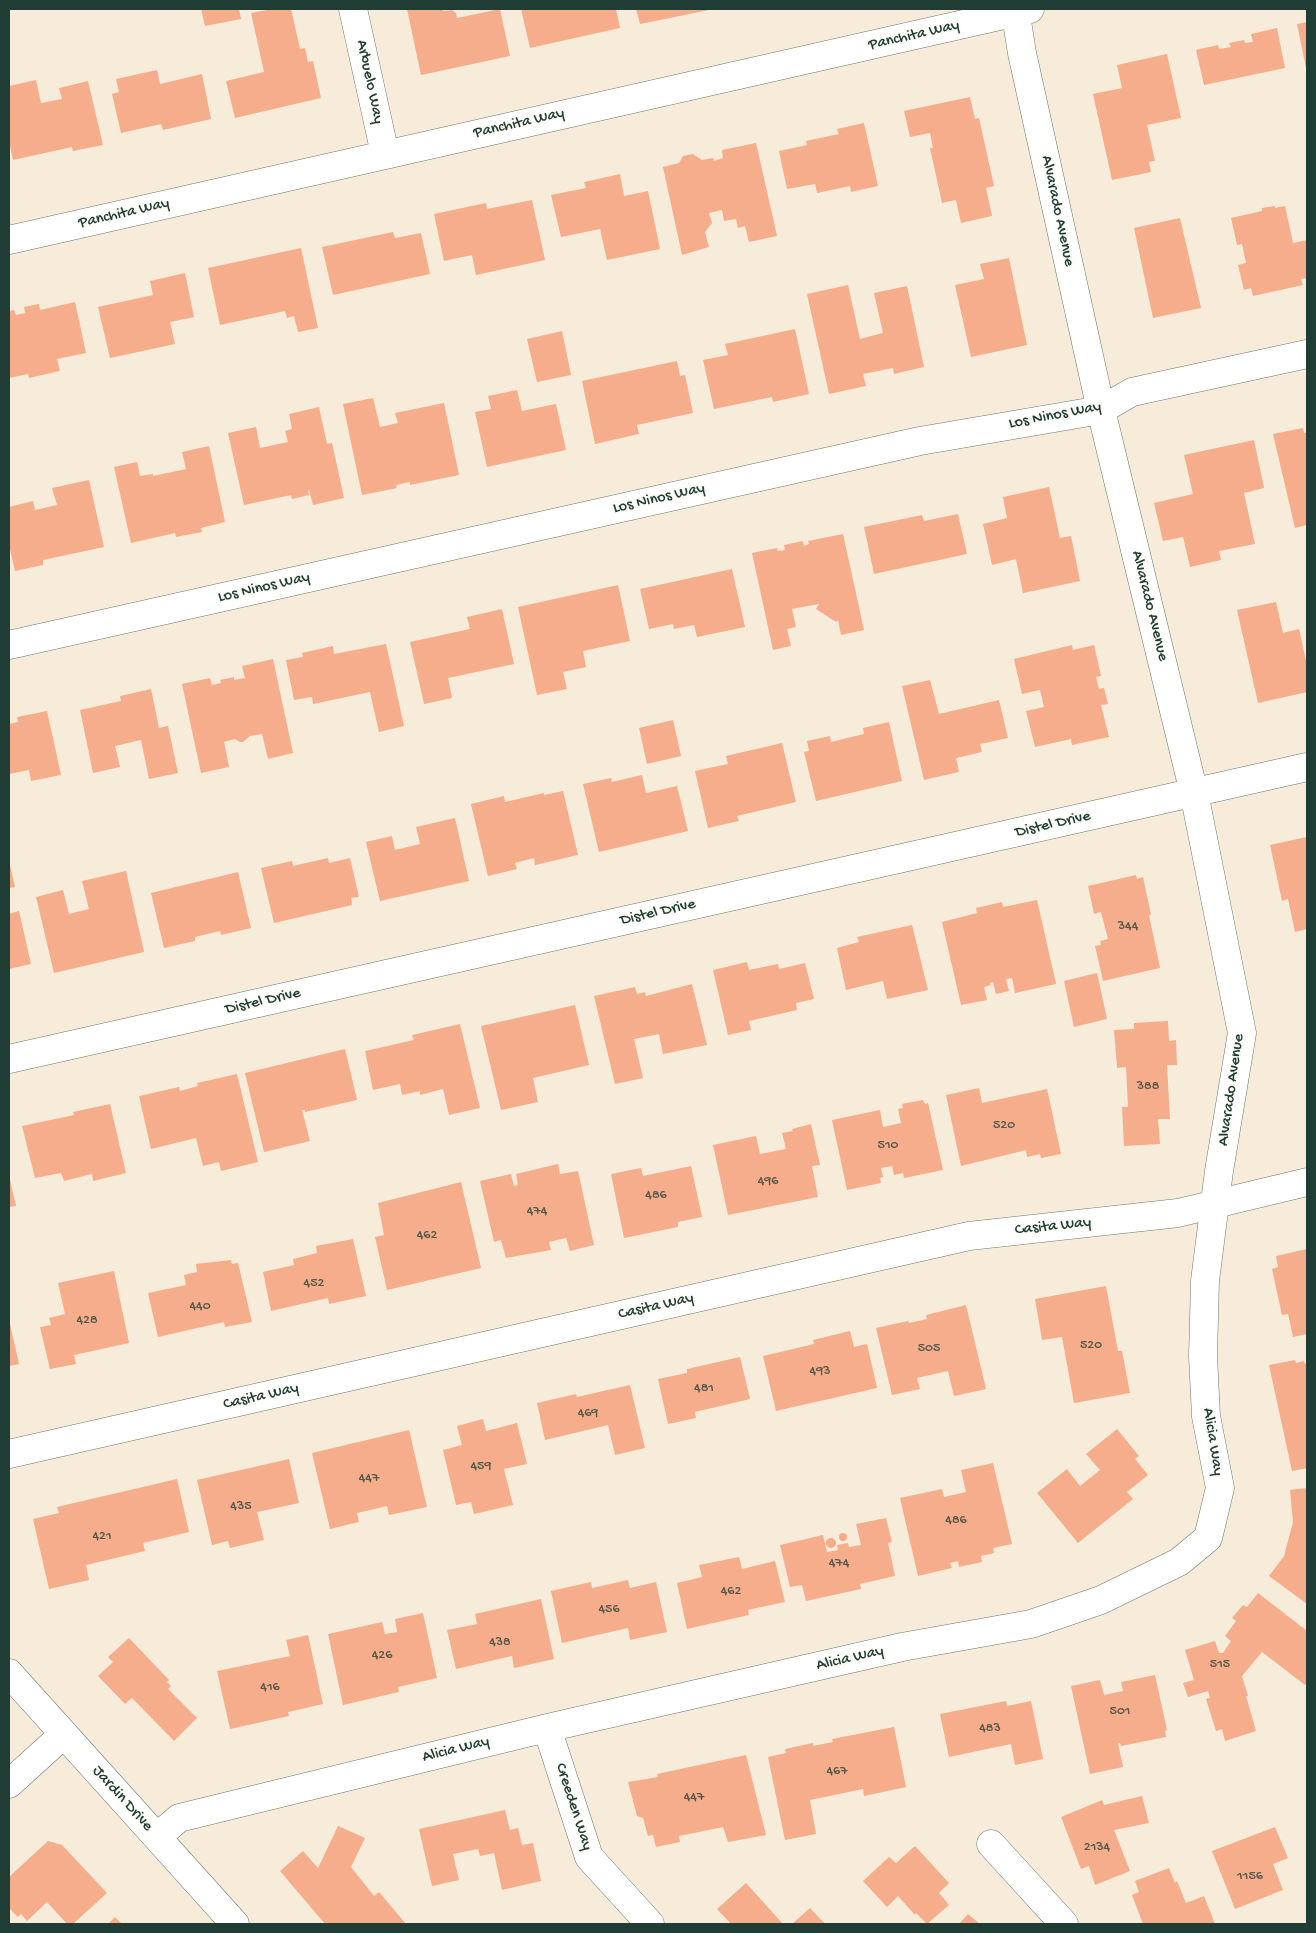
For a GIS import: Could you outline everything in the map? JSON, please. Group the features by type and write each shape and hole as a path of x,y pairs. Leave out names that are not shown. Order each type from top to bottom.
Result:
{"street":[{"name":"Arbuelo Way","path":"353,9 385,154"},
{"name":"Panchita Way","path":"9,240 975,22 1020,10"},
{"name":"Alvarado Avenue","path":"1020,10 1022,53 1101,410 1194,793 1242,1033 1215,1205"},
{"name":"Los Ninos Way","path":"9,644 920,440 1101,410 1132,392 1307,354"},
{"name":"Distel Drive","path":"9,1059 1307,767"},
{"name":"Casita Way","path":"9,1454 969,1236 1178,1213 1307,1182"},
{"name":"Alicia Way","path":"157,1837 179,1818 546,1728 902,1647 1031,1624 1101,1600 1178,1562 1208,1538 1220,1488 1206,1416 1203,1356 1205,1281 1215,1205"},
{"name":"Jardin Drive","path":"9,1673 235,1924"},
{"name":"Creeden Way","path":"546,1728 589,1856 650,1924"},
{"path":"9,1784 64,1734"},
{"path":"991,1844 1064,1924"}],"building":[{"path":"201,9 239,9 241,19 205,26"},
{"path":"272,9 291,9 300,49 305,48 308,62 313,61 321,98 235,118 226,81 264,72 251,13"},
{"path":"407,9 452,10 456,13 457,18 500,9 510,56 421,75"},
{"path":"521,9 616,9 620,28 530,48"},
{"path":"636,9 709,9 709,10 640,24"},
{"path":"1307,22 1307,68 1306,68 1297,24"},
{"path":"1277,28 1285,68 1204,85 1196,50 1218,45 1219,49 1231,47 1229,43 1244,40 1245,43 1253,42 1251,34"},
{"path":"1167,54 1181,118 1147,125 1155,161 1149,162 1151,172 1112,180 1093,94 1122,88 1117,65"},
{"path":"157,70 160,84 202,74 211,119 163,130 161,124 121,133 112,94 119,92 116,79"},
{"path":"36,80 41,103 62,99 59,88 88,81 103,145 73,151 72,147 13,160 9,141 9,86"},
{"path":"970,97 975,119 979,118 994,186 986,188 992,216 961,223 956,200 942,203 930,148 933,148 930,133 910,137 904,111"},
{"path":"864,123 878,186 851,192 850,186 817,193 815,184 787,189 779,151 807,145 806,141 839,134 837,129"},
{"path":"756,143 777,236 749,242 745,226 738,228 736,219 724,221 722,210 709,213 712,223 705,232 709,247 682,255 663,167 679,163 683,156 693,154 702,160 713,158 714,161 723,158 722,150"},
{"path":"620,174 624,196 648,191 660,249 607,260 600,229 561,237 551,195 586,188 584,182"},
{"path":"532,200 545,260 476,275 472,255 444,261 434,214 486,203 487,209"},
{"path":"1275,206 1275,208 1285,206 1293,243 1307,240 1307,278 1301,279 1303,285 1253,296 1251,288 1244,290 1238,265 1246,263 1242,244 1237,245 1231,218"},
{"path":"1180,218 1201,308 1153,318 1134,228"},
{"path":"393,232 395,238 421,233 430,274 333,295 322,247"},
{"path":"301,248 318,328 298,332 294,316 287,318 285,311 220,325 208,268"},
{"path":"1009,258 1027,345 971,357 955,285 984,279 980,264"},
{"path":"185,273 194,317 170,322 175,344 110,358 98,307 153,295 150,281"},
{"path":"848,285 860,339 883,333 874,293 907,286 924,367 894,374 893,368 863,374 866,386 829,394 807,294"},
{"path":"75,302 86,353 57,359 60,371 29,378 28,374 9,378 9,311 14,310 16,315 25,313 24,307 39,304 40,310"},
{"path":"795,329 809,394 773,402 772,397 714,409 703,360 728,355 725,344"},
{"path":"562,331 571,375 537,382 527,339"},
{"path":"677,361 680,376 685,375 693,413 637,425 639,434 595,444 582,381"},
{"path":"517,390 522,411 556,404 566,450 487,467 475,412 491,409 488,396"},
{"path":"373,398 380,427 398,423 395,413 444,403 459,475 410,485 410,482 396,485 397,488 362,495 343,404"},
{"path":"319,407 327,444 332,443 344,498 313,505 309,490 309,495 292,499 291,495 244,505 228,433 256,427 260,448 288,442 285,431 292,429 289,414"},
{"path":"1303,428 1304,433 1307,432 1307,525 1295,528 1273,434"},
{"path":"1254,440 1264,488 1244,493 1255,544 1219,551 1221,560 1190,567 1183,537 1163,541 1154,503 1193,494 1184,455"},
{"path":"209,446 225,522 201,528 202,532 176,537 175,533 131,543 114,467 137,462 140,476 153,474 153,476 186,469 182,452"},
{"path":"89,480 104,547 43,560 43,565 15,571 9,545 9,507 33,501 35,510 57,505 52,488"},
{"path":"1049,487 1060,538 1071,536 1080,581 1023,593 1016,559 992,565 983,524 1007,518 1003,497"},
{"path":"958,514 967,554 874,574 864,527 922,515 924,521"},
{"path":"843,534 864,630 841,635 838,620 836,622 816,609 819,604 792,609 796,627 787,629 791,646 773,650 752,553 777,548 778,551 785,550 784,545 803,541 804,546 809,544 808,541"},
{"path":"732,569 745,627 697,637 694,625 674,629 673,624 649,629 640,589"},
{"path":"618,585 630,641 583,651 586,667 563,672 567,689 537,695 518,607"},
{"path":"1276,602 1283,633 1299,629 1307,665 1307,692 1258,703 1237,610"},
{"path":"502,609 514,664 448,678 452,698 424,704 410,642 470,629 467,617"},
{"path":"386,644 404,726 379,732 370,692 313,704 312,697 294,700 286,660 303,657 302,653 333,646 334,654"},
{"path":"1072,645 1073,650 1094,645 1101,676 1096,677 1099,689 1104,688 1108,704 1101,705 1109,737 1072,745 1071,739 1035,747 1026,711 1044,707 1040,690 1022,694 1014,659"},
{"path":"273,659 293,753 268,759 262,734 250,736 243,742 235,739 224,742 229,767 201,773 182,684 210,678 212,685 221,683 220,680 234,677 234,680 245,678 242,666"},
{"path":"930,680 939,714 999,700 1008,738 980,744 982,752 956,758 959,772 924,780 902,686"},
{"path":"151,689 159,728 168,726 178,773 149,779 141,740 115,746 120,767 93,773 80,710 121,701 120,696"},
{"path":"47,711 61,775 31,781 29,770 9,774 9,724 18,722 17,717"},
{"path":"673,720 681,756 647,764 639,728"},
{"path":"889,722 902,781 816,801 804,752 809,751 807,741 830,736 831,742 864,734 863,728"},
{"path":"782,743 796,802 737,816 739,821 708,828 695,771 728,764 726,756"},
{"path":"642,775 646,793 677,786 688,831 599,852 583,784 611,778 612,782"},
{"path":"563,791 578,855 535,865 534,858 515,863 517,869 488,876 471,804 504,796 505,802 544,793 544,795"},
{"path":"455,818 469,881 380,901 366,842 392,836 395,850 420,844 416,827"},
{"path":"1307,837 1307,929 1295,932 1288,899 1282,901 1270,845"},
{"path":"328,858 329,863 350,858 359,897 351,898 352,905 274,923 261,868 292,861 293,866"},
{"path":"9,861 15,887 9,888"},
{"path":"126,871 144,952 54,973 36,897 63,890 69,914 89,909 82,881"},
{"path":"238,872 251,928 221,935 220,931 195,937 195,941 164,948 151,893"},
{"path":"1136,875 1137,879 1143,877 1160,968 1103,981 1095,946 1101,945 1100,941 1108,939 1101,912 1094,914 1088,886"},
{"path":"1037,900 1056,984 1015,993 1012,978 1006,979 1009,991 996,994 993,982 990,983 991,985 984,987 987,1000 961,1005 942,922 977,913 976,908 1002,902 1003,907"},
{"path":"19,911 31,964 9,969 9,914"},
{"path":"912,925 928,990 887,999 883,981 846,990 837,948 859,942 857,937"},
{"path":"747,962 749,970 778,964 779,969 805,963 814,999 796,1003 797,1010 749,1021 751,1030 728,1035 713,970"},
{"path":"1097,973 1107,1019 1074,1027 1064,981"},
{"path":"692,984 707,1045 663,1054 659,1034 634,1039 643,1078 615,1084 594,996 635,987 637,994 645,992 646,996"},
{"path":"575,1005 589,1065 533,1078 538,1102 501,1110 481,1026"},
{"path":"1168,1021 1169,1041 1176,1040 1177,1065 1167,1065 1170,1119 1158,1119 1160,1144 1124,1146 1122,1107 1128,1107 1126,1067 1117,1068 1114,1030 1134,1029 1134,1023"},
{"path":"460,1024 480,1108 449,1115 443,1089 420,1095 420,1091 402,1095 400,1084 373,1090 365,1051 414,1040 412,1035"},
{"path":"345,1049 357,1100 305,1112 305,1110 302,1110 310,1141 264,1152 245,1073"},
{"path":"237,1074 258,1162 221,1171 219,1162 203,1166 196,1138 151,1149 139,1096 179,1087 180,1091 198,1086 197,1083"},
{"path":"979,1088 982,1103 1047,1089 1061,1154 1041,1158 1040,1154 1027,1157 1026,1150 961,1166 946,1095"},
{"path":"923,1100 925,1104 928,1103 943,1170 904,1178 903,1173 894,1175 892,1166 881,1168 883,1177 880,1178 881,1183 847,1190 832,1120 880,1110 883,1127 901,1123 898,1109 903,1108 902,1104"},
{"path":"110,1104 126,1173 93,1181 92,1174 64,1181 61,1173 35,1178 22,1126 74,1115 73,1112"},
{"path":"811,1124 820,1165 812,1166 818,1197 728,1215 713,1145 756,1136 760,1154 786,1149 782,1133"},
{"path":"558,1164 560,1174 578,1171 594,1245 570,1251 566,1238 549,1242 551,1250 506,1258 501,1240 494,1242 480,1181 511,1174 514,1186 518,1185 516,1174"},
{"path":"691,1166 702,1217 678,1222 678,1227 624,1238 611,1174 641,1168 643,1176"},
{"path":"9,1176 16,1206 9,1207"},
{"path":"461,1182 481,1268 387,1290 375,1237 384,1235 378,1203"},
{"path":"353,1239 366,1296 329,1304 328,1298 271,1311 263,1272 294,1265 293,1259 317,1253 316,1246"},
{"path":"1307,1249 1307,1334 1293,1337 1288,1314 1282,1315 1272,1269 1278,1267 1276,1256"},
{"path":"231,1260 232,1264 238,1263 252,1322 225,1327 224,1322 158,1337 148,1293 186,1285 184,1275 197,1272 196,1264"},
{"path":"114,1271 129,1343 74,1355 76,1364 50,1369 40,1327 51,1325 49,1318 65,1314 58,1283"},
{"path":"1106,1286 1118,1351 1122,1351 1130,1393 1074,1403 1062,1337 1042,1340 1035,1299"},
{"path":"966,1305 986,1389 954,1396 948,1371 917,1378 920,1389 892,1395 876,1328 927,1319 926,1315"},
{"path":"9,1320 19,1364 9,1366"},
{"path":"850,1331 854,1347 867,1344 877,1388 776,1411 763,1356 814,1344 813,1340"},
{"path":"740,1357 750,1399 695,1412 696,1418 668,1424 658,1379 687,1373 687,1369"},
{"path":"1295,1360 1296,1363 1304,1361 1305,1364 1307,1363 1307,1468 1292,1471 1269,1365"},
{"path":"630,1385 645,1448 615,1455 608,1425 545,1440 537,1403 576,1394 577,1397"},
{"path":"483,1419 486,1431 517,1423 527,1464 504,1469 513,1505 474,1514 471,1502 456,1505 443,1450 462,1445 457,1426"},
{"path":"1117,1429 1139,1456 1135,1459 1148,1475 1127,1492 1133,1499 1078,1543 1037,1493 1067,1469 1080,1486 1100,1470 1086,1454"},
{"path":"409,1430 427,1507 389,1515 387,1506 357,1513 359,1522 330,1529 312,1453"},
{"path":"289,1459 299,1503 257,1512 264,1540 230,1548 228,1541 212,1545 197,1480"},
{"path":"993,1463 1012,1544 993,1548 994,1553 981,1556 982,1562 959,1567 958,1561 950,1563 952,1568 918,1576 900,1498 942,1489 944,1497 966,1492 961,1470"},
{"path":"177,1479 189,1532 143,1543 145,1551 86,1565 89,1580 49,1589 33,1519 59,1513 57,1507"},
{"path":"1307,1488 1307,1604 1269,1576 1284,1556 1293,1522 1290,1490"},
{"path":"886,1518 892,1542 888,1543 895,1576 860,1584 861,1589 806,1601 802,1585 790,1587 780,1545 823,1535 827,1552 838,1550 837,1545 848,1543 849,1547 861,1545 856,1524"},
{"path":"843,1533 847,1537 843,1541 839,1537"},
{"path":"829,1538 833,1538 836,1543 835,1547 829,1548 826,1545 826,1541"},
{"path":"739,1557 742,1569 775,1561 785,1602 748,1610 749,1615 687,1629 677,1583 702,1577 699,1565"},
{"path":"628,1580 630,1588 656,1582 667,1632 630,1640 628,1628 562,1643 551,1591 591,1582 592,1588"},
{"path":"1258,1593 1307,1631 1307,1682 1305,1685 1262,1652 1242,1676 1256,1731 1225,1741 1222,1729 1216,1731 1206,1699 1210,1698 1208,1691 1188,1697 1183,1683 1194,1680 1185,1650 1215,1641 1219,1653 1223,1653 1231,1641 1225,1636 1236,1621 1232,1618 1243,1605 1247,1607"},
{"path":"541,1599 554,1659 514,1668 512,1656 456,1669 447,1630 477,1624 475,1614"},
{"path":"423,1613 437,1678 398,1687 399,1692 343,1705 328,1634 382,1622 385,1634 397,1632 395,1619"},
{"path":"308,1635 323,1704 288,1712 289,1716 230,1729 217,1671 290,1656 286,1640"},
{"path":"129,1638 169,1680 167,1682 171,1686 168,1689 197,1718 174,1741 132,1698 125,1704 98,1676 113,1662 108,1657"},
{"path":"1155,1675 1167,1730 1165,1731 1166,1737 1121,1746 1118,1743 1123,1767 1090,1774 1071,1686 1100,1680 1104,1695 1123,1691 1121,1682"},
{"path":"1006,1701 1007,1706 1031,1701 1043,1759 1015,1765 1011,1744 949,1757 940,1714"},
{"path":"894,1727 906,1787 864,1796 863,1789 810,1800 816,1834 785,1840 768,1757 786,1753 785,1749 813,1743 813,1746 833,1742 832,1739"},
{"path":"746,1755 766,1835 728,1842 723,1827 679,1836 680,1842 656,1847 653,1835 648,1836 643,1818 637,1816 628,1782 658,1777 657,1774"},
{"path":"1142,1796 1149,1823 1114,1830 1130,1871 1095,1885 1089,1866 1081,1869 1061,1817 1102,1800 1104,1805"},
{"path":"505,1810 510,1830 518,1828 522,1845 533,1843 541,1881 502,1890 494,1853 480,1856 478,1849 453,1854 459,1880 432,1886 419,1829"},
{"path":"338,1826 365,1838 351,1867 374,1896 379,1892 406,1924 325,1924 280,1871 303,1851 318,1868"},
{"path":"1275,1827 1288,1858 1273,1864 1283,1890 1235,1909 1212,1851"},
{"path":"48,1841 62,1845 107,1893 73,1924 67,1924 47,1902 27,1921 21,1914 18,1917 9,1908 9,1877"},
{"path":"915,1846 949,1883 939,1893 949,1905 927,1924 916,1913 915,1915 898,1896 887,1907 863,1881 889,1857 896,1863"},
{"path":"1169,1868 1175,1883 1177,1881 1186,1903 1204,1896 1215,1924 1143,1924 1132,1895 1139,1892 1135,1881"},
{"path":"746,1883 783,1924 731,1924 717,1909"},
{"path":"810,1908 825,1924 792,1924"},
{"path":"968,1914 980,1924 959,1924"},
{"path":"115,1917 122,1924 108,1924"}]}
